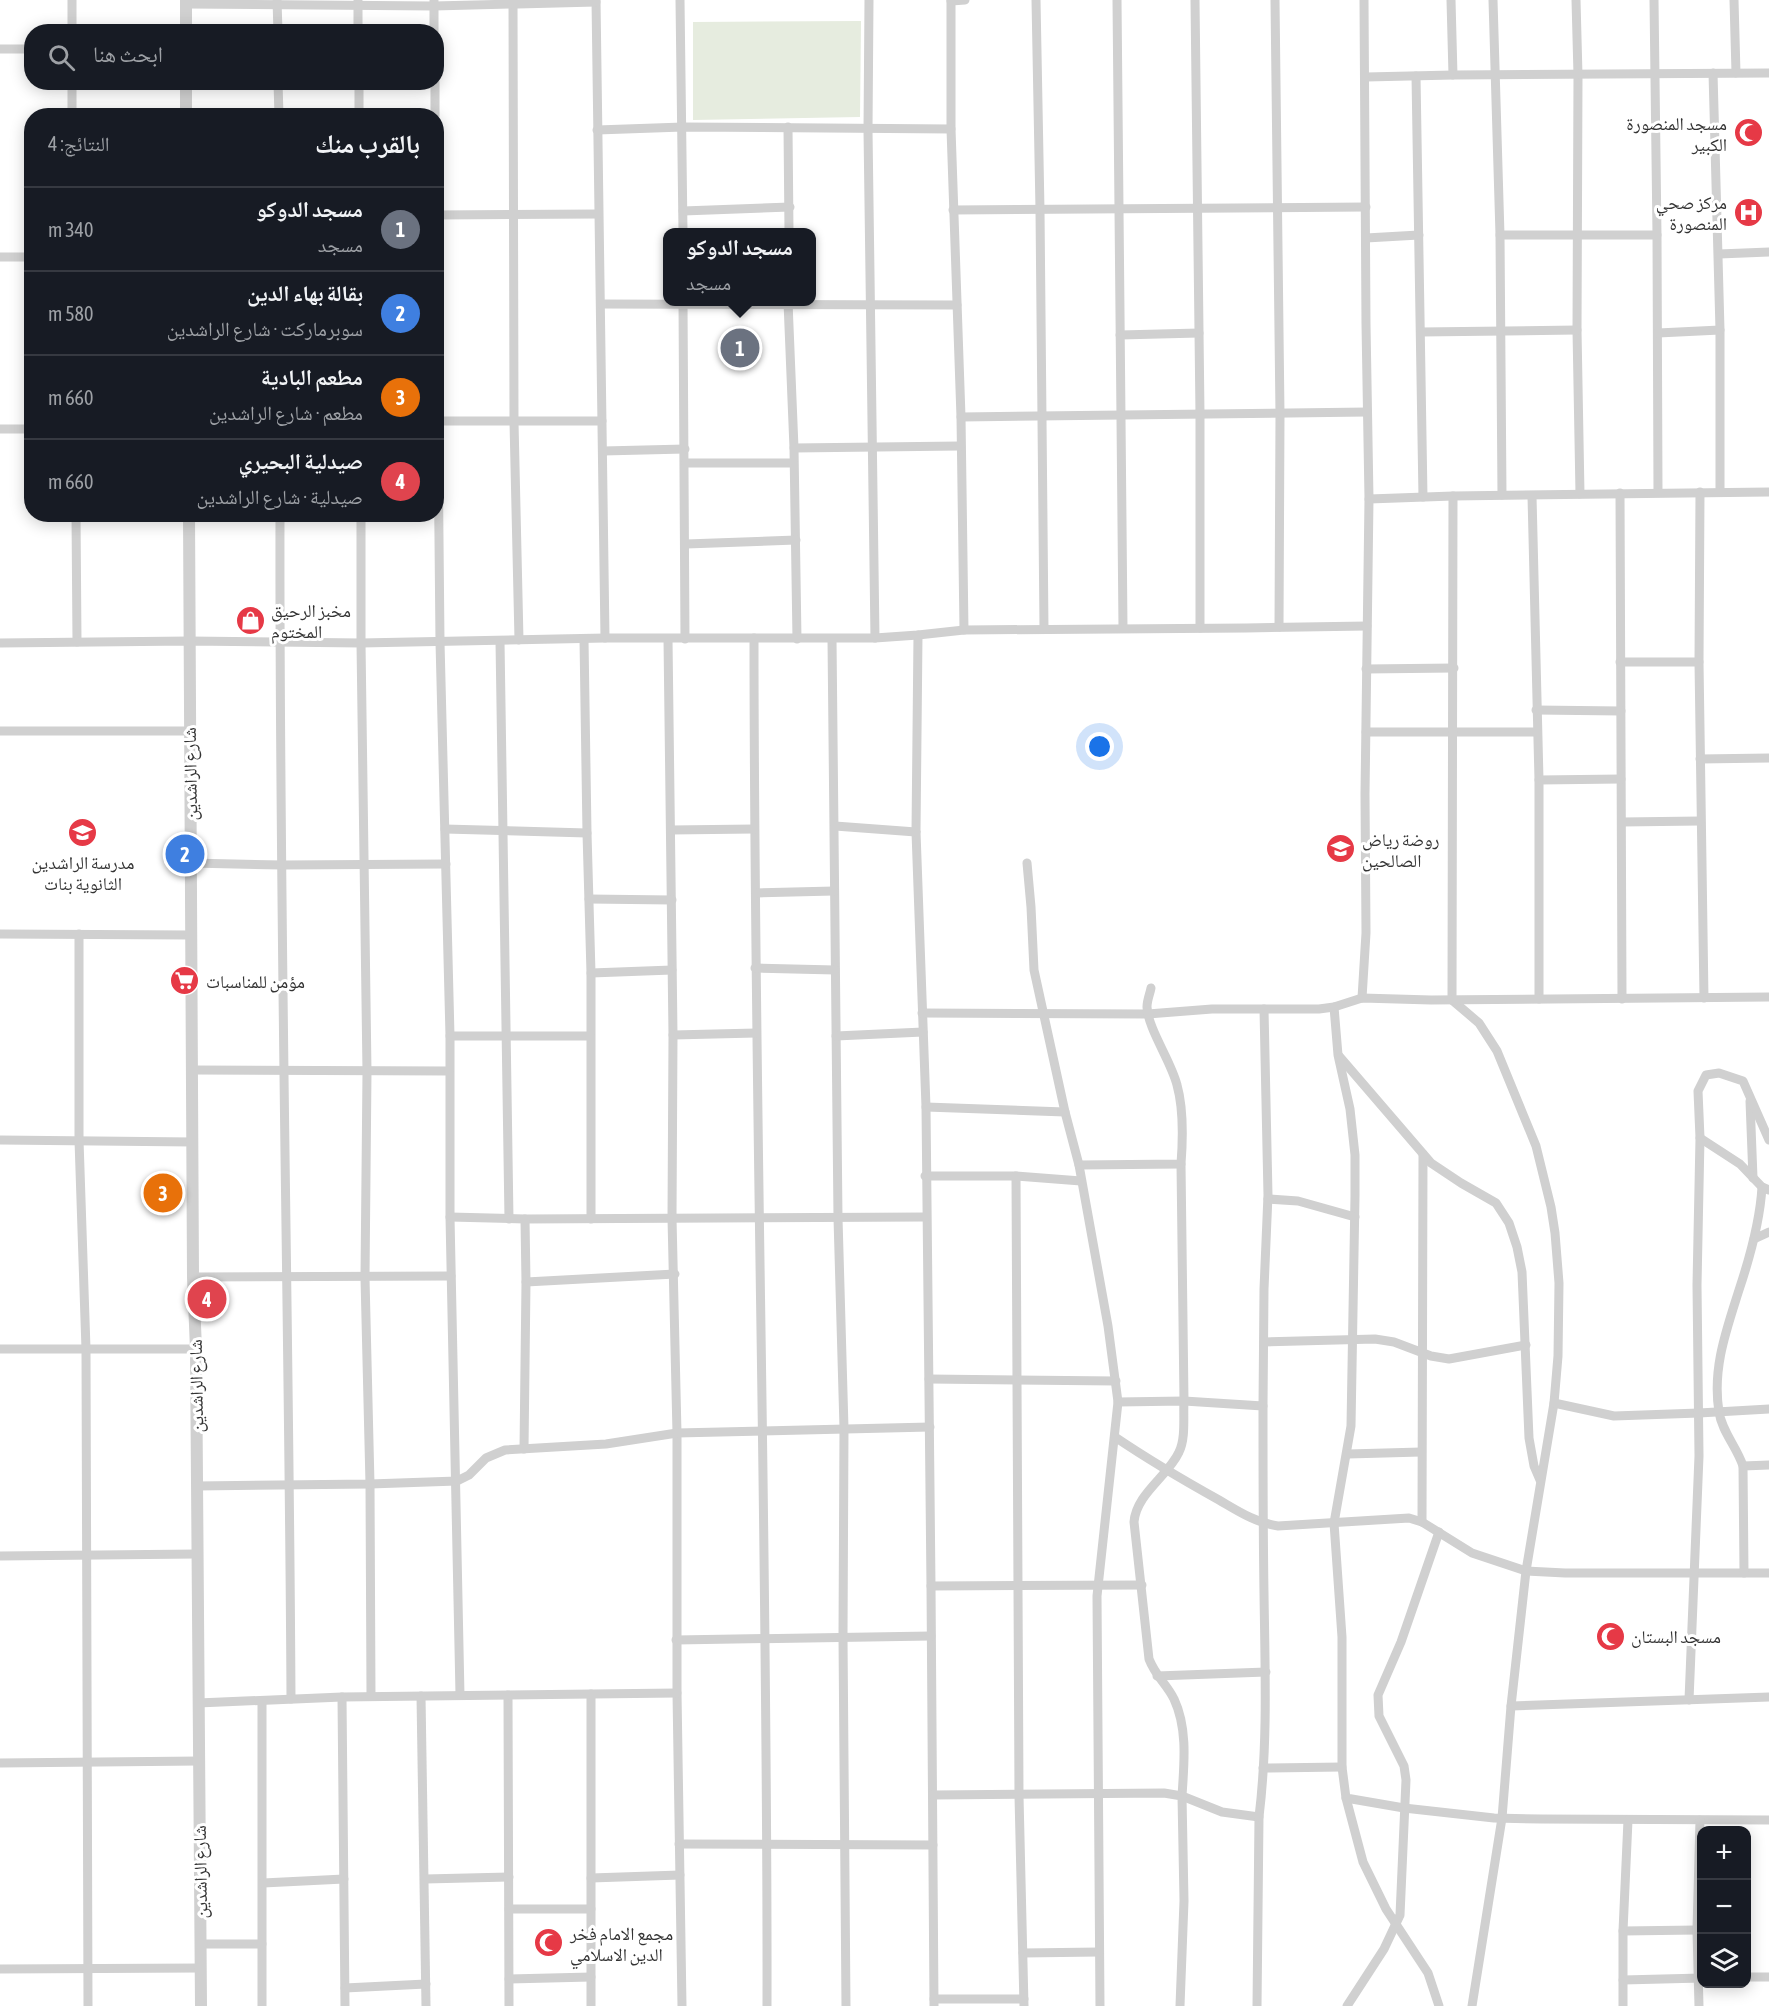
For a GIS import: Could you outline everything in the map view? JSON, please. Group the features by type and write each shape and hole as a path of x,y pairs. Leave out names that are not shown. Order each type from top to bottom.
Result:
{"street":[{"path":"72,0 72,24"},
{"path":"680,0 683,228"},
{"path":"869,0 868,130 875,638"},
{"path":"964,630 961,417 951,129 951,0 965,0"},
{"path":"1036,0 1044,629"},
{"path":"1117,0 1120,208 1119,415 1123,628"},
{"path":"1195,0 1200,333 1200,628"},
{"path":"1275,0 1280,414 1279,627"},
{"path":"1362,998 1366,933 1366,669 1369,499 1364,0"},
{"path":"1451,0 1453,75"},
{"path":"1494,0 1500,235 1502,495"},
{"path":"1576,0 1580,494"},
{"path":"1654,0 1658,492"},
{"path":"1734,0 1736,73"},
{"path":"186,24 186,2 596,1 605,638"},
{"path":"277,2 278,24"},
{"path":"358,2 358,24"},
{"path":"513,2 514,422 519,640"},
{"path":"434,3 434,24"},
{"path":"0,49 24,50"},
{"path":"1713,73 1719,254 1720,491"},
{"path":"1366,77 1769,73"},
{"path":"1416,76 1423,498"},
{"path":"72,90 72,108"},
{"path":"186,90 186,108"},
{"path":"278,90 279,108"},
{"path":"359,90 359,108"},
{"path":"435,90 435,108"},
{"path":"597,130 682,127 951,129"},
{"path":"788,127 789,228"},
{"path":"683,211 790,207"},
{"path":"953,210 1366,207"},
{"path":"444,215 598,214"},
{"path":"1366,238 1419,235"},
{"path":"1500,235 1657,235"},
{"path":"1719,254 1769,252"},
{"path":"0,257 24,256"},
{"path":"601,304 663,303"},
{"path":"816,305 957,305"},
{"path":"683,306 686,463 685,639"},
{"path":"788,306 794,448 797,639"},
{"path":"1421,332 1577,330"},
{"path":"1658,333 1720,330"},
{"path":"1120,335 1200,333"},
{"path":"961,417 1367,412"},
{"path":"444,421 603,421"},
{"path":"0,429 24,429"},
{"path":"794,448 960,446"},
{"path":"603,451 685,449"},
{"path":"686,463 794,463"},
{"path":"1369,499 1658,492 1769,492"},
{"path":"1700,492 1700,821 1704,998"},
{"path":"1620,493 1622,999"},
{"path":"1452,1000 1453,496"},
{"path":"1532,496 1536,732 1539,780 1539,999"},
{"path":"76,522 77,642"},
{"name":"شارع الراشدين","path":"189,522 193,1277 196,1349 201,2006"},
{"path":"280,522 283,1072 288,1276 291,1699"},
{"path":"361,522 367,1072 365,1278 370,1484 371,1696"},
{"path":"438,522 450,1036 450,1217 460,1695"},
{"path":"686,544 796,540"},
{"path":"0,643 189,641 361,643 605,638 832,639 918,636 964,630 1367,626"},
{"path":"918,636 916,832 926,1107 934,2003 1024,2002 1019,1796 1016,1176"},
{"path":"754,638 755,968 763,1430 767,2006"},
{"path":"584,639 586,833 591,973 591,1219"},
{"path":"668,639 673,1035 672,1218 677,1433 676,1640 682,2006"},
{"path":"832,639 838,1218 844,1428 846,2006"},
{"path":"500,641 509,1219"},
{"path":"1620,662 1699,662"},
{"path":"1366,669 1454,668"},
{"path":"1536,710 1621,711"},
{"path":"0,731 189,730"},
{"path":"1366,732 1536,732"},
{"path":"1700,759 1769,758"},
{"path":"1539,780 1621,779"},
{"path":"1622,822 1700,821"},
{"path":"835,826 916,832"},
{"path":"445,829 586,833"},
{"path":"671,830 754,829"},
{"path":"191,863 446,864"},
{"path":"1027,863 1032,907 1034,970 1079,1165 1108,1326 1118,1402 1098,1587 1100,2006"},
{"path":"756,893 834,891"},
{"path":"589,899 672,900"},
{"path":"0,934 191,935"},
{"path":"79,934 78,1140 86,1349 88,1555 88,2006"},
{"path":"755,968 835,970"},
{"path":"591,973 672,970"},
{"path":"1152,988 1148,1014 1178,1085 1182,1128 1184,1401 1180,1448 1142,1502 1134,1518 1149,1659 1157,1676 1173,1696 1182,1728 1184,1901 1180,2006"},
{"path":"922,1012 1148,1014 1212,1009 1319,1009 1362,998 1452,1000 1769,997"},
{"path":"1452,1000 1479,1023 1497,1051 1536,1146 1555,1233 1559,1284 1554,1403 1526,1570 1511,1706 1502,1818 1472,2006"},
{"path":"1334,1007 1338,1055 1350,1109 1354,1155 1355,1217 1353,1399 1348,1454 1338,1493 1334,1523 1342,1637 1342,1767 1347,1798 1363,1862 1386,1909 1428,1973 1439,2006"},
{"path":"1257,2006 1259,1817 1266,1672 1263,1406 1268,1199 1264,1009"},
{"path":"836,1036 923,1032"},
{"path":"673,1035 756,1033"},
{"path":"450,1036 590,1036"},
{"path":"1338,1055 1422,1154 1442,1171 1496,1203 1509,1223 1522,1272 1529,1438 1534,1466 1540,1480"},
{"path":"193,1070 449,1071"},
{"path":"1689,1700 1699,1413 1697,1285 1700,1138 1698,1092 1706,1075 1719,1073 1743,1081 1769,1140"},
{"path":"1749,1096 1753,1178"},
{"path":"926,1107 1065,1112"},
{"path":"1700,1138 1740,1164 1766,1188 1754,1239 1721,1348 1717,1379 1719,1412 1724,1429 1738,1452 1743,1466 1744,1573"},
{"path":"0,1140 193,1142"},
{"path":"1422,1154 1422,1522"},
{"path":"1079,1165 1181,1164"},
{"path":"925,1176 1016,1176 1081,1181"},
{"path":"1268,1199 1298,1201 1355,1217"},
{"path":"450,1217 509,1219 926,1217"},
{"path":"524,1449 525,1219"},
{"path":"1754,1239 1769,1232"},
{"path":"526,1282 675,1274"},
{"path":"193,1277 452,1276"},
{"path":"1264,1342 1385,1340 1437,1358 1458,1359 1526,1345"},
{"path":"0,1349 196,1349"},
{"path":"929,1379 1116,1381"},
{"path":"1118,1402 1184,1401 1263,1406"},
{"path":"1554,1403 1614,1416 1769,1409"},
{"path":"197,1486 457,1481 469,1475 477,1465 494,1454 505,1450 613,1444 677,1433 930,1427"},
{"path":"1115,1437 1263,1524 1278,1526 1409,1518 1422,1522 1472,1553 1526,1570 1565,1573 1769,1573"},
{"path":"1348,1454 1421,1452"},
{"path":"1743,1466 1769,1465"},
{"path":"1347,2006 1372,1969 1397,1925 1400,1915 1406,1780 1404,1766 1381,1721 1378,1695 1379,1688 1401,1642 1439,1532"},
{"path":"0,1556 197,1554"},
{"path":"932,1586 1142,1585"},
{"path":"676,1640 931,1636"},
{"path":"1157,1676 1266,1672"},
{"path":"198,1703 342,1696 677,1693"},
{"path":"591,1694 591,2006"},
{"path":"508,1695 509,2006"},
{"path":"342,1696 345,2006"},
{"path":"421,1696 426,2006"},
{"path":"1511,1706 1769,1697"},
{"path":"262,1701 262,2006"},
{"path":"0,1763 198,1761"},
{"path":"1263,1768 1342,1767"},
{"path":"933,1795 1164,1793 1182,1796 1222,1812 1259,1817"},
{"path":"1347,1798 1404,1808 1502,1818 1769,1820"},
{"path":"1623,2006 1623,1931 1628,1820"},
{"path":"1698,1880 1700,1820"},
{"path":"679,1844 933,1845"},
{"path":"591,1878 680,1875"},
{"path":"425,1879 509,1877"},
{"path":"263,1883 344,1879"},
{"path":"509,1909 591,1909"},
{"path":"1623,1931 1697,1930"},
{"path":"201,1944 262,1944"},
{"path":"1023,1953 1099,1952"},
{"path":"0,1969 201,1968"},
{"path":"509,1978 591,1977"},
{"path":"1751,1977 1769,1977"},
{"path":"1623,1980 1697,1978"},
{"path":"345,1988 426,1984"},
{"path":"1699,2006 1700,1988"}],"shaded area":[{"path":"861,21 860,117 693,120 693,22"}],"place":[{"name":"مسجد المنصورة الكبير","path":"1748,133"},
{"name":"مركز صحي المنصورة","path":"1748,212"},
{"name":"مسجد الدوكو","path":"740,348"},
{"name":"مخبز الرحيق المختوم","path":"250,620"},
{"name":"مدرسة الراشدين الثانوية بنات","path":"83,833"},
{"name":"روضة رياض الصالحين","path":"1341,849"},
{"name":"بقالة بهاء الدين","path":"185,854"},
{"name":"مؤمن للمناسبات","path":"185,981"},
{"name":"مطعم البادية","path":"163,1193"},
{"name":"صيدلية البحيري","path":"207,1299"},
{"name":"مسجد البستان","path":"1610,1636"},
{"name":"مجمع الامام فخر الدين الاسلامي","path":"549,1943"}]}
